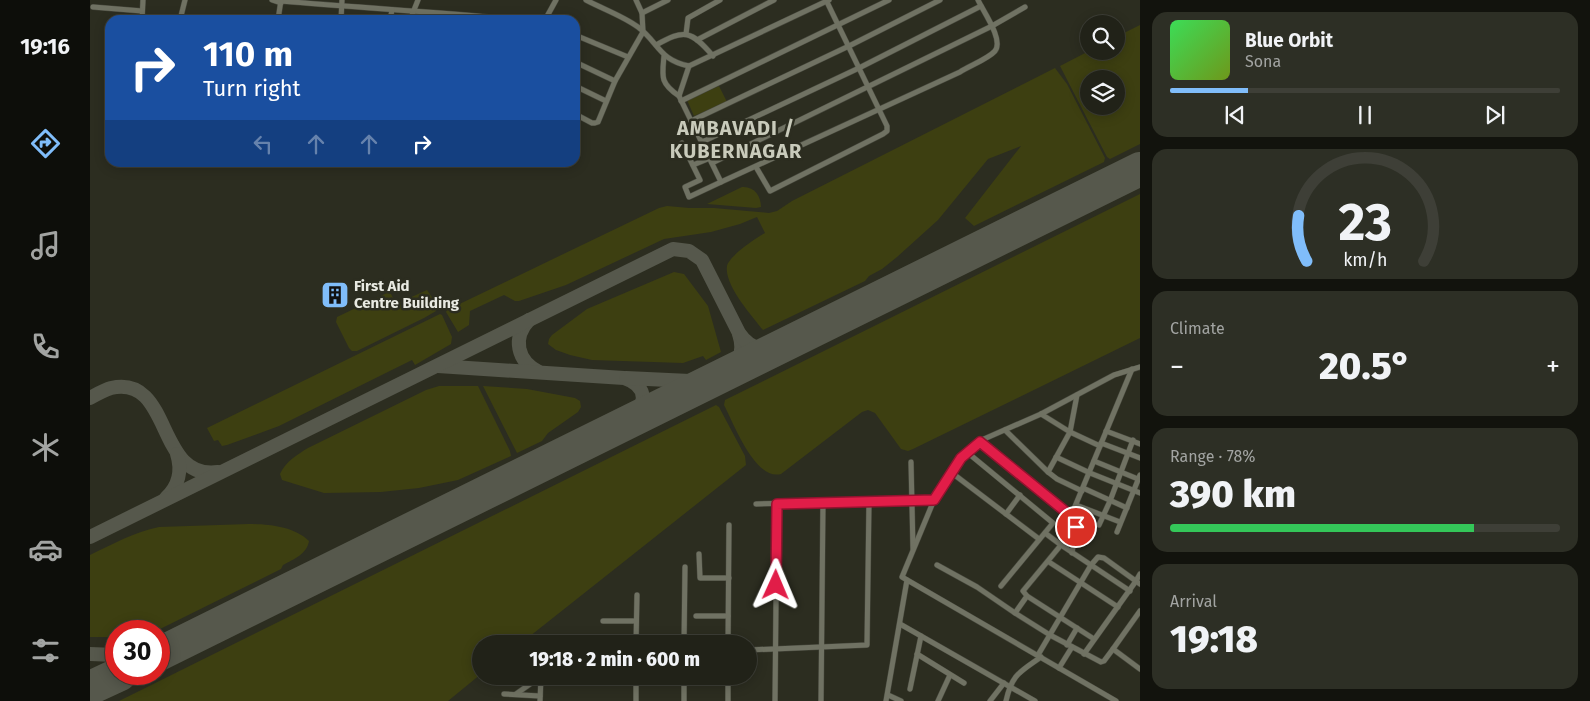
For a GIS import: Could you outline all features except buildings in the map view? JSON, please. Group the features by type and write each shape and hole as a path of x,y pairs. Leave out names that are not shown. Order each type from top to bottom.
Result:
{"street":[{"path":"142,15 143,0"},
{"path":"181,15 185,0"},
{"path":"272,0 473,15"},
{"path":"341,15 342,0"},
{"path":"412,15 418,0"},
{"path":"548,15 556,0"},
{"path":"586,0 637,26 664,56 678,64 689,66 827,0 887,126 887,131 770,191 756,167"},
{"path":"580,117 592,123 597,123 615,81 644,32 642,14 636,0"},
{"path":"642,14 668,0"},
{"path":"686,34 688,18 720,0"},
{"path":"697,40 774,0"},
{"path":"680,98 889,0"},
{"path":"691,121 849,46 940,0"},
{"path":"279,15 281,1"},
{"path":"682,142 700,180 685,187 689,197 960,72 993,53 998,42 992,26 979,3 859,68 702,142"},
{"path":"93,7 142,11"},
{"path":"693,165 711,160 868,86 992,26 1025,7"},
{"path":"391,15 392,10"},
{"path":"656,45 675,34 686,34 697,40 713,56"},
{"path":"580,37 628,57"},
{"path":"664,56 662,72 667,88 680,98 721,182"},
{"path":"580,64 615,81"},
{"path":"680,98 689,66"},
{"path":"580,88 606,101"},
{"path":"1116,701 902,577 934,500 961,458 984,438 1041,414 1114,375 1139,366"},
{"path":"1071,516 1132,369"},
{"path":"1048,472 1070,432 1077,395"},
{"path":"1041,414 1070,432 1129,452 1140,458"},
{"path":"1005,430 1057,479 1126,508"},
{"path":"1106,431 1140,444"},
{"path":"1099,525 1110,502 1133,440"},
{"path":"980,442 1071,516 1076,527 1072,552"},
{"path":"968,452 1053,523 1001,586"},
{"path":"1056,457 1140,493"},
{"path":"1094,461 1139,477 1117,532"},
{"path":"911,462 913,551"},
{"path":"952,473 1040,539"},
{"path":"1006,514 1020,495"},
{"path":"756,504 934,500"},
{"path":"821,701 823,502"},
{"path":"757,649 868,644 869,502"},
{"path":"775,701 777,504"},
{"path":"1076,505 1120,522"},
{"path":"728,635 729,525"},
{"path":"1045,533 1130,591"},
{"path":"1061,545 1049,562 1023,591 1027,596 1094,638"},
{"path":"699,554 700,578 728,578"},
{"path":"990,701 1039,656 1080,583 1098,557 1104,558 1138,583"},
{"path":"1049,562 1118,607"},
{"path":"937,565 977,587 1050,635 1102,662 1140,611"},
{"path":"684,635 685,566"},
{"path":"1084,654 1094,638 1138,583 1140,574"},
{"path":"886,701 907,580"},
{"path":"636,595 636,635"},
{"path":"1015,613 1027,596"},
{"path":"696,616 728,616"},
{"path":"603,622 636,621"},
{"path":"900,624 1035,701"},
{"path":"1059,668 1077,628"},
{"path":"910,689 921,636"},
{"path":"1113,649 1140,669"},
{"path":"917,654 964,683"},
{"path":"938,701 950,675"},
{"path":"516,694 530,685"},
{"path":"504,694 540,698 540,685"},
{"path":"636,685 636,701"},
{"path":"684,685 684,701"},
{"path":"728,685 728,701"},
{"path":"1006,701 1007,685"},
{"path":"888,694 901,701"}],"shaded area":[{"path":"1140,25 1140,144 1110,159 1107,157 1085,115 1125,115 1125,70 1080,70 1080,105 1060,66 1080,56 1080,60 1125,60 1125,32"},
{"path":"1055,68 1067,84 1080,109 1080,115 1083,115 1105,158 1104,162 974,226 965,218 1021,146 988,159 938,220 882,269 869,276 865,281 763,330 734,291 727,274 727,266 733,257 765,233 757,217 711,232 664,239 566,285 519,301 504,295 470,311 469,325 458,332 446,312 659,208 667,206 714,208 769,213 777,211 792,201"},
{"path":"719,86 727,102 694,116 687,100"},
{"path":"742,187 750,188 756,192 760,199 761,207 707,204"},
{"path":"1140,194 1140,338 908,451 901,449 875,413 868,410 862,412 781,474 771,474 763,469 746,449 724,405 725,400"},
{"path":"674,272 684,274 708,306 721,352 706,360 703,356 683,363 592,360 556,350 548,344 552,335 587,309"},
{"path":"427,290 437,305 436,311 357,351 352,351 349,348 336,322 337,317 387,293 391,294 396,304"},
{"path":"440,314 452,337 451,344 415,365 412,360 279,426 227,445 222,446 218,440 214,441 207,428"},
{"path":"439,386 478,386 511,456 458,480 419,488 381,492 324,493 282,480 280,474 288,462 308,448 426,390"},
{"path":"483,386 527,389 575,398 580,401 581,407 578,412 548,433 542,441 517,453"},
{"path":"716,405 719,407 745,456 746,465 531,635 472,635 472,681 448,701 119,701 151,685 170,685 170,676"},
{"path":"265,525 289,529 297,532 309,541 303,553 283,565 281,569 170,624 170,620 105,620 105,637 90,637 90,555 132,535 159,527"}],"taxiway":[{"path":"90,537 673,249 689,251 702,260 739,333 750,345 762,349 791,342"},
{"path":"529,320 520,334 519,349 526,362 539,372"},
{"path":"720,377 735,364 741,354 739,334"},
{"path":"438,366 624,378 638,386 643,397 639,410 630,422"},
{"path":"626,378 711,382"},
{"path":"90,398 111,388 131,388 145,396 183,461 198,470 218,472"},
{"path":"166,498 177,483 179,472 177,454"},
{"path":"90,654 105,655"}],"runway":[{"path":"170,649 1140,169"},
{"path":"90,688 105,681"}],"place":[{"name":"First Aid Centre Building","path":"335,295"}],"district":[{"name":"AMBAVADI / KUBERNAGAR","path":"736,140"}],"route":[{"path":"776,585 777,504 934,500 961,458 980,442 1071,516 1076,527"}]}
